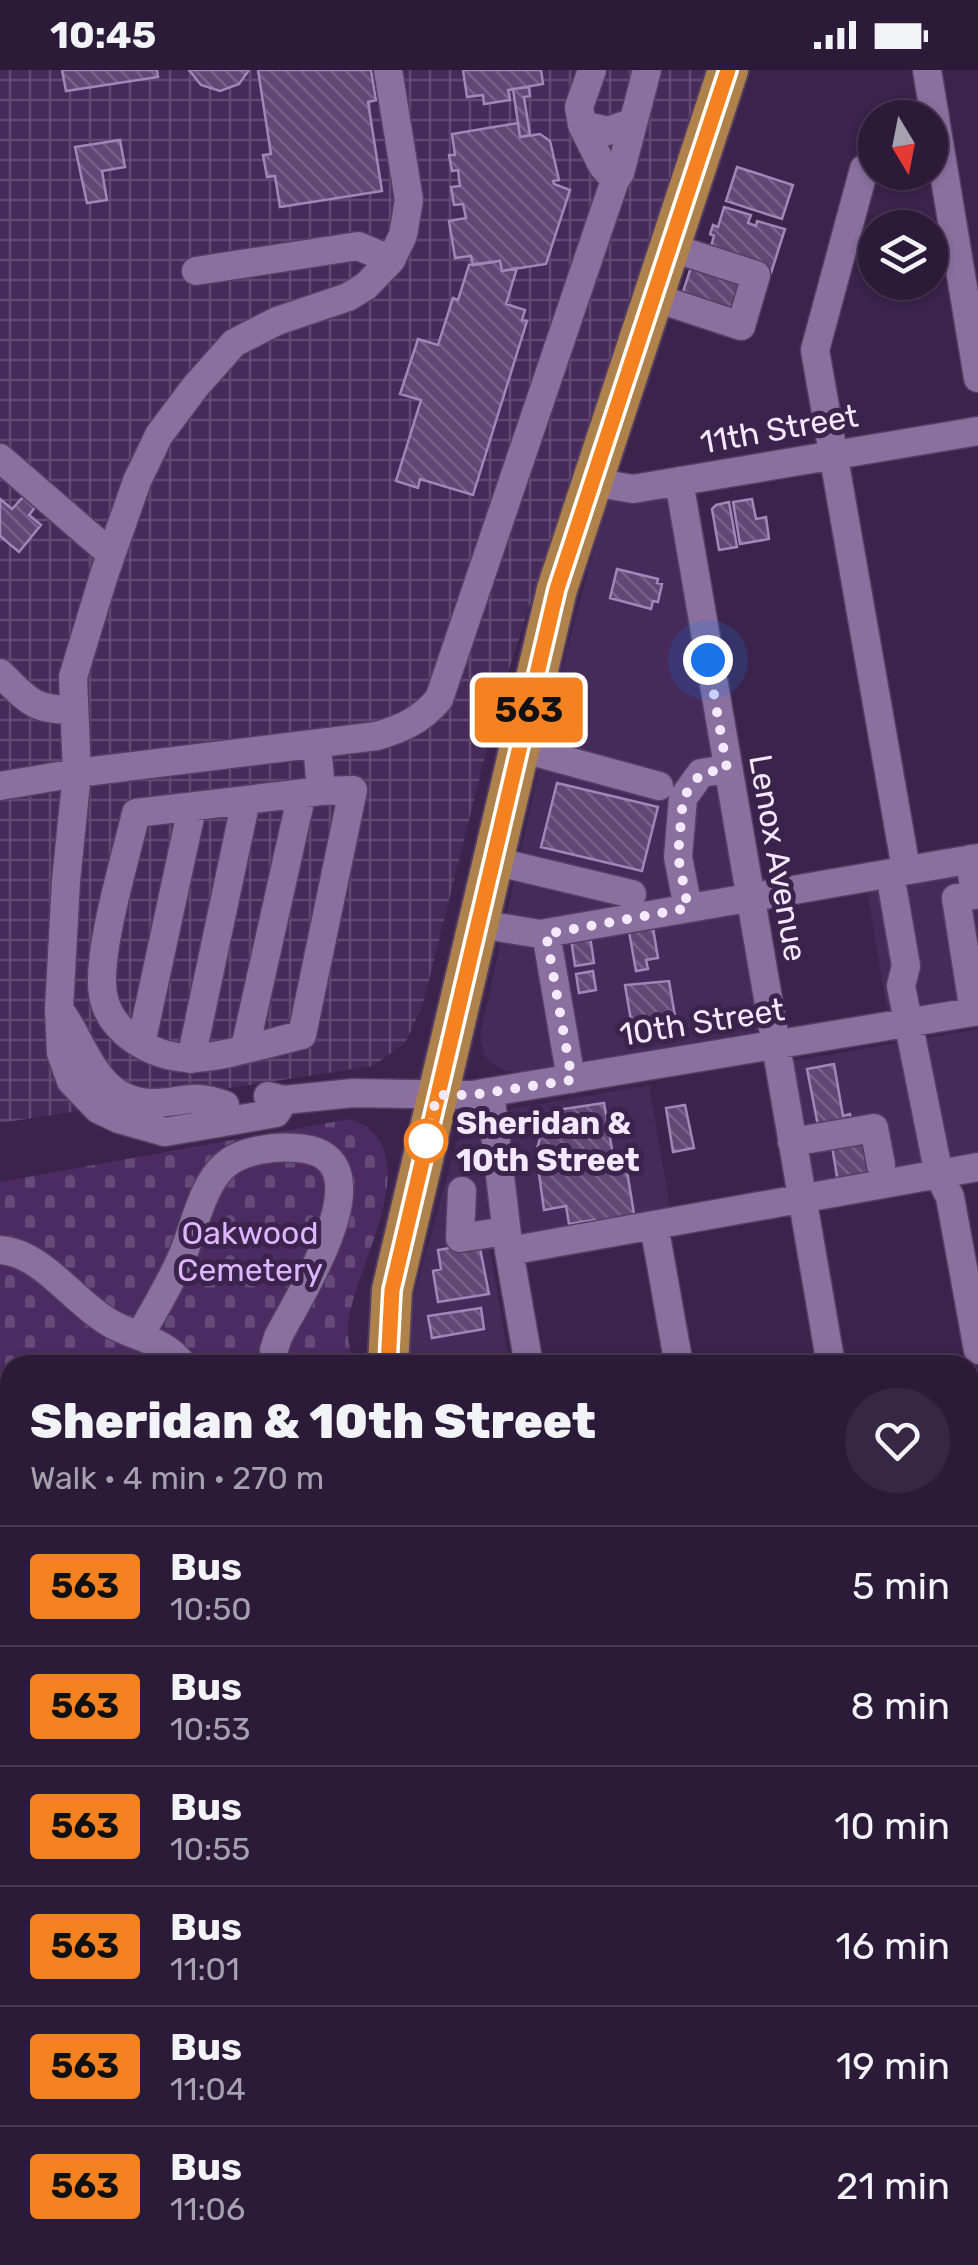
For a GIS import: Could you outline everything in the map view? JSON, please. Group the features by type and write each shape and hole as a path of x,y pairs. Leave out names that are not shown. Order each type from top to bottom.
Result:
{"highway":[{"path":"389,1355 392,1290 557,589 728,70"}],"street":[{"path":"59,1010 76,1033 95,1074 110,1090 142,1102 201,1096 216,1115 165,1132 119,1119 82,1095 71,1081 61,1052 59,1010 66,881 77,773 73,677 110,554 159,435 234,343 277,322 348,297 366,286 391,260 403,235 409,200 388,70"},
{"path":"592,70 578,106 582,125 602,165 615,180"},
{"path":"0,786 376,736 415,723 439,699 620,173 647,70"},
{"path":"927,70 930,100"},
{"path":"582,125 608,131 631,123"},
{"path":"858,190 814,350 900,880 906,966 901,986 939,1175 950,1197 978,1350"},
{"path":"942,190 978,378"},
{"path":"196,271 358,246 391,260"},
{"path":"653,297 741,326 756,276 670,247"},
{"name":"11th Street","path":"592,482 633,489 978,430"},
{"path":"0,458 110,554"},
{"name":"Lenox Avenue","path":"678,481 829,1355"},
{"path":"0,673 28,700 45,710 74,710"},
{"path":"245,1048 312,792 316,744"},
{"path":"520,748 660,786"},
{"path":"688,908 678,856 683,798 701,773 727,769"},
{"path":"353,790 302,1036 191,1059 162,1055 115,1024 103,996 104,958 136,813 246,800 353,790"},
{"path":"191,1059 246,800"},
{"path":"141,1044 192,808"},
{"path":"479,924 546,934 749,898 900,880 974,858 976,895 956,898 976,1011"},
{"path":"494,861 632,894"},
{"path":"546,934 572,1080"},
{"name":"10th Street","path":"216,1115 276,1112 284,1100 353,1092 490,1092 976,1011"},
{"path":"490,1092 508,1241 527,1355"},
{"path":"792,1142 874,1128 881,1165"},
{"path":"140,1335 181,1260 209,1189 224,1166 265,1150 308,1148 321,1153 335,1168 339,1201 326,1243 278,1337 274,1355"},
{"path":"462,1191 460,1238 508,1241 654,1225 978,1168"},
{"path":"654,1225 677,1355"},
{"path":"0,1250 26,1256 90,1310 175,1355"}],"shaded area":[{"path":"0,70 705,70 499,700 423,1004 405,1043 373,1066 0,1123"},
{"path":"691,481 776,1028 518,1072 505,1071 484,1055 480,1035 557,687 608,495"},
{"path":"978,859 978,995 887,1010 865,878"},
{"path":"978,1029 978,1165 804,1194 782,1063"},
{"path":"649,1085 672,1219 490,1250 508,1355 403,1355 402,1339 457,1141 478,1124 512,1109"}],"green space":[{"name":"Oakwood Cemetery","path":"349,1119 363,1125 383,1148 388,1171 378,1225 352,1305 348,1326 351,1355 0,1355 0,1182"}],"building":[{"path":"62,70 157,70 158,77 66,91"},
{"path":"189,70 249,70 239,84 220,91 201,85"},
{"path":"258,70 371,70 376,100 368,102 382,191 280,207 275,176 267,177 263,155 271,154"},
{"path":"463,70 541,70 543,84 508,90 510,100 484,104 483,95 467,97"},
{"path":"529,87 530,96 524,97 530,135 520,137 513,89"},
{"path":"518,123 520,137 540,134 550,141 559,180 554,184 570,190 546,264 502,271 500,261 473,265 471,256 455,258 449,221 466,218 463,204 454,205 451,187 460,186 458,170 452,171 449,155 455,155 452,134"},
{"path":"120,140 125,167 102,171 107,200 87,203 75,147"},
{"path":"737,167 793,185 782,219 726,201"},
{"path":"724,207 751,215 748,223 756,226 757,221 785,229 771,273 708,256 714,236 710,234 713,225 718,227"},
{"path":"500,261 502,271 517,268 506,304 525,310 522,320 527,321 473,495 420,479 418,488 396,481 421,400 400,394 418,339 438,345 469,265"},
{"path":"693,261 744,278 731,318 680,301"},
{"path":"24,496 36,506 29,515 41,525 19,552 0,536 0,499 12,509"},
{"path":"752,499 756,519 766,517 769,539 740,544 733,502"},
{"path":"729,502 737,547 719,550 712,509"},
{"path":"617,569 658,579 657,583 662,584 658,602 653,601 651,609 610,598"},
{"path":"557,783 658,807 642,871 541,847"},
{"path":"652,922 658,958 646,960 648,969 636,971 628,926"},
{"path":"590,936 594,963 575,966 571,939"},
{"path":"593,971 596,990 579,993 576,974"},
{"path":"669,981 678,1034 634,1038 625,985"},
{"path":"834,1064 843,1116 850,1114 852,1125 819,1131 807,1069"},
{"path":"604,1103 614,1161 625,1159 635,1220 596,1226 595,1220 569,1224 566,1206 544,1210 536,1152 541,1135 554,1131 550,1111"},
{"path":"685,1105 694,1148 673,1152 666,1108"},
{"path":"867,1141 873,1177 838,1183 832,1146"},
{"path":"479,1243 489,1294 438,1302 433,1271 441,1269 438,1250"},
{"path":"481,1308 484,1329 432,1338 428,1316"}],"bus line":[{"name":"563","path":"388,1355 392,1290 557,589 728,70"}],"place":[{"name":"Sheridan & 10th Street","path":"426,1141"}],"route":[{"path":"426,1141 437,1095 472,1095 572,1080 546,934 688,908 678,856 683,798 701,773 727,769 708,660"}]}
